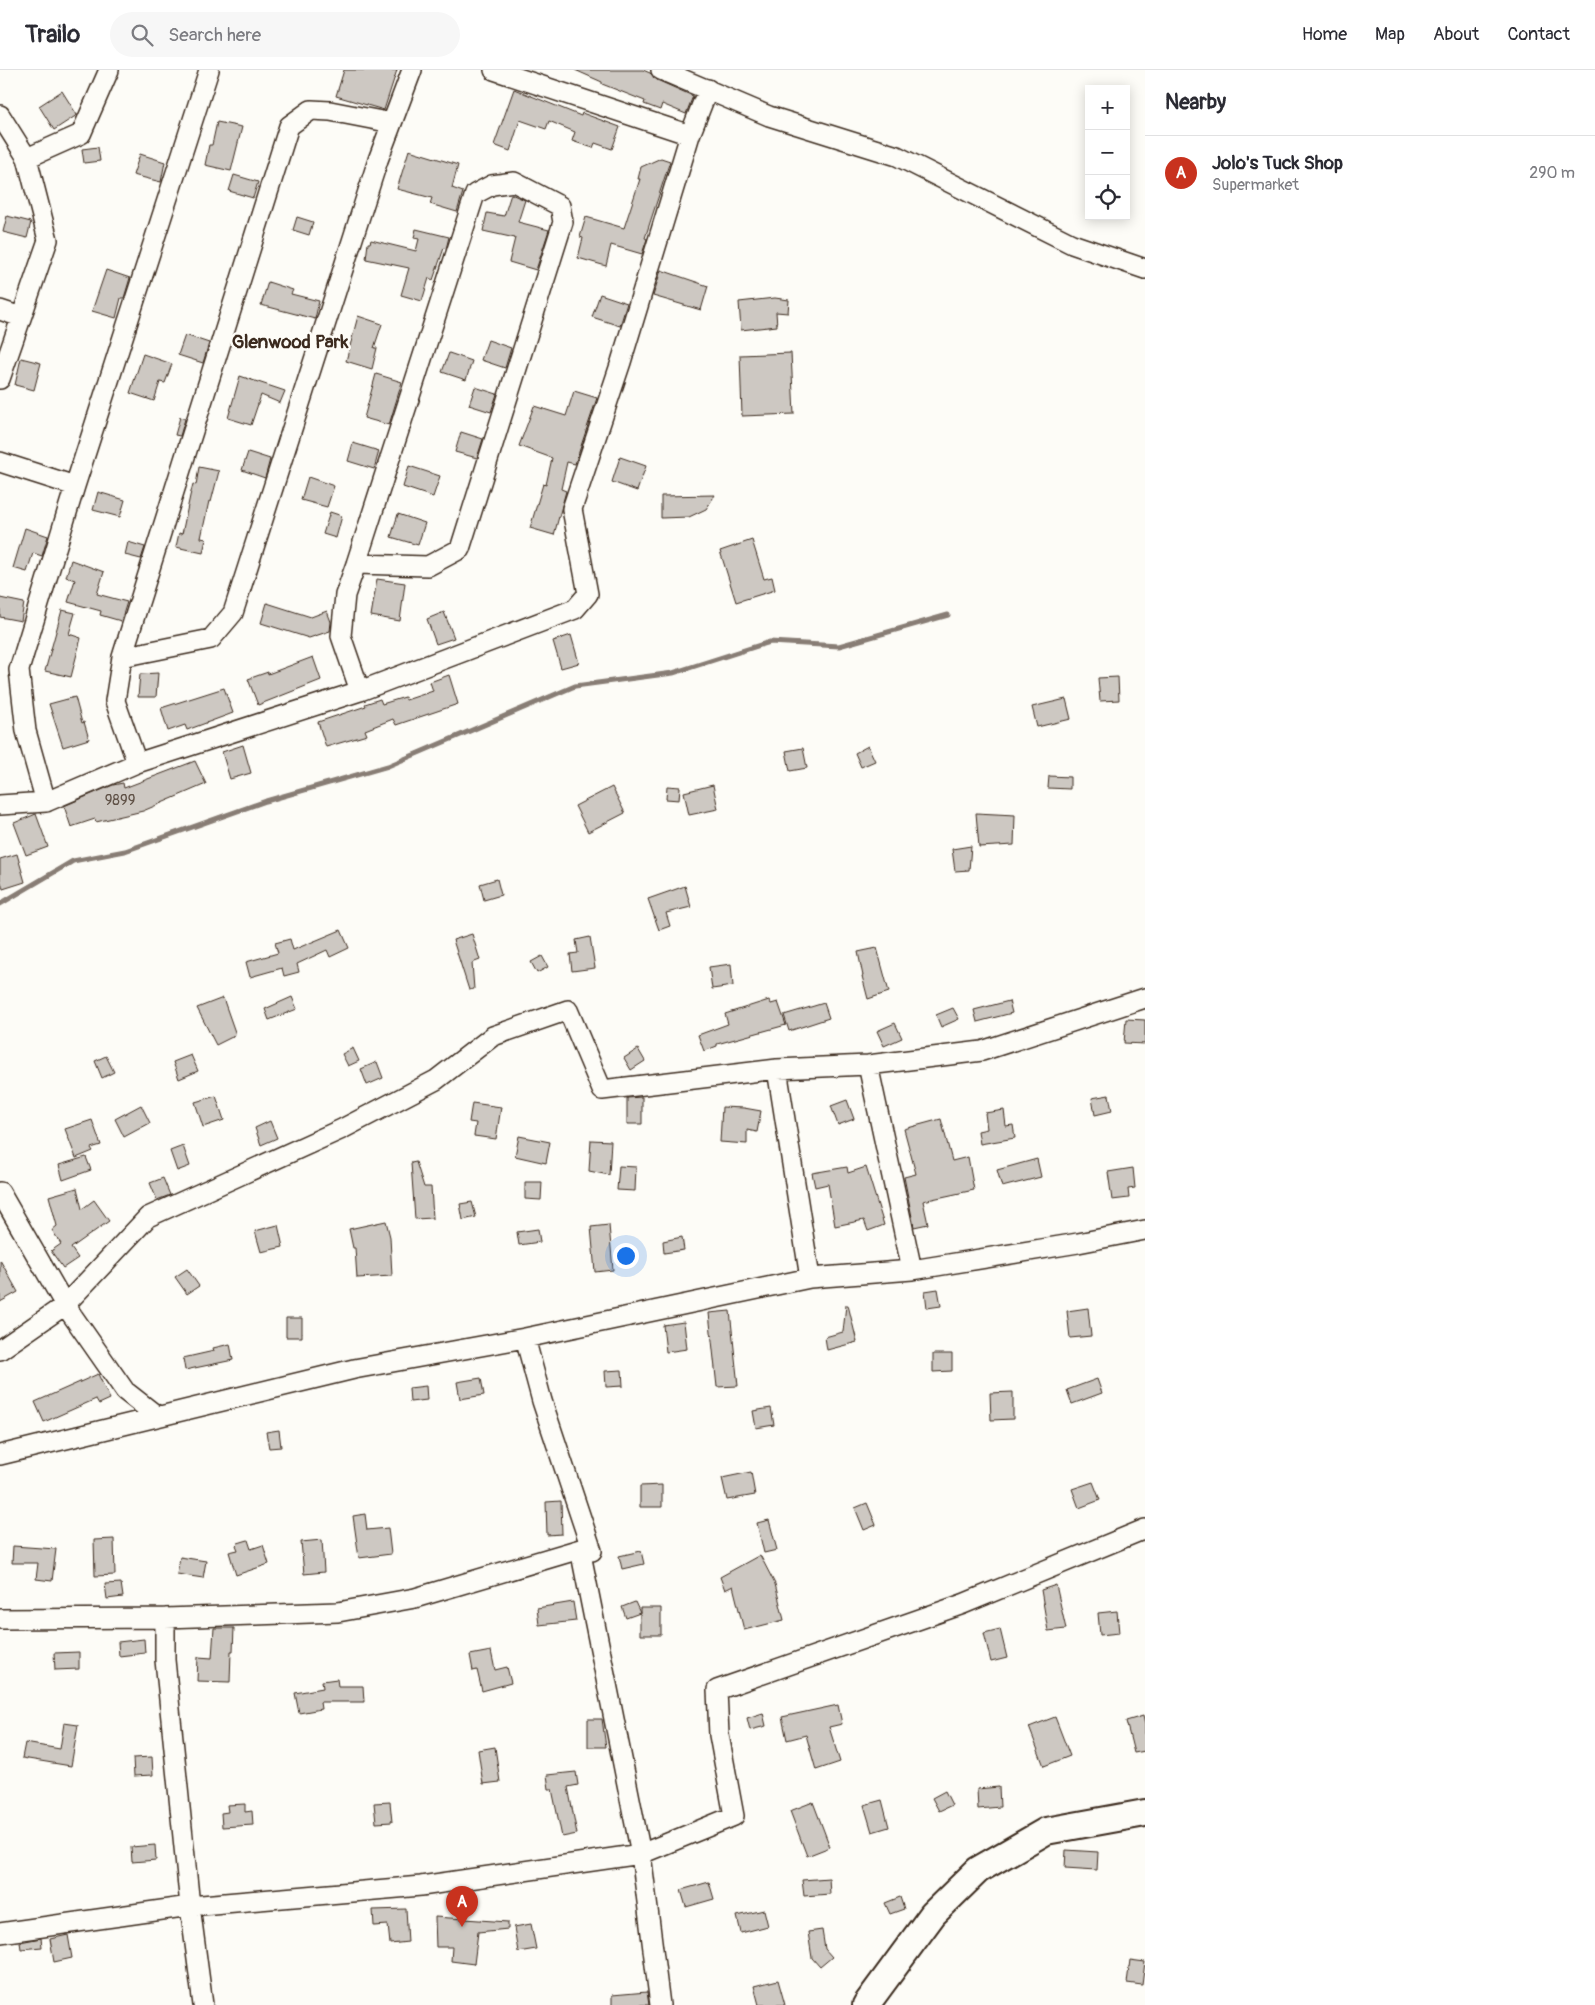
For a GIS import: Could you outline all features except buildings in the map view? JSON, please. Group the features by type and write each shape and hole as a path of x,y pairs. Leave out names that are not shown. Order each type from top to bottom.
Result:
{"street":[{"path":"27,158 82,134 108,70"},
{"path":"46,802 26,731 19,670 75,486 209,70"},
{"path":"122,658 211,639 232,613 378,160 412,70"},
{"path":"494,70 690,135"},
{"path":"661,70 769,116 897,156 1072,244 1145,268"},
{"path":"0,805 46,802 138,763 360,691 575,609 588,594 572,509 621,362 690,135 708,89"},
{"path":"138,763 115,701 122,658 289,126 311,110 330,111 392,123"},
{"path":"0,115 27,158 48,240 0,379"},
{"path":"356,564 428,566 460,549 563,222 560,206 514,182 492,185 475,194 345,595 341,636 360,691"},
{"path":"0,310 21,317"},
{"path":"0,462 75,486"},
{"path":"0,1350 65,1305 148,1217 333,1134 436,1080 492,1036 568,1010 602,1090 777,1069 868,1065 982,1051 1145,998"},
{"path":"868,1065 912,1270"},
{"path":"777,1069 810,1278"},
{"path":"0,1192 65,1305 125,1391 157,1416"},
{"path":"0,1455 354,1369 525,1338 810,1278 912,1270 1145,1230"},
{"path":"0,1619 165,1618 338,1612 415,1598 580,1549 592,1551 542,1401 525,1338"},
{"path":"0,1933 190,1906 420,1886 641,1854 734,1816 719,1735 717,1690 963,1604 1145,1529"},
{"path":"580,1549 641,1854 660,2005"},
{"path":"165,1618 165,1660 190,1906 203,2005"},
{"path":"866,2005 933,1914 978,1870 1046,1831 1145,1812"}],"waterway":[{"path":"0,904 73,861 125,851 266,801 388,766 575,686 673,673 770,642 839,646 948,615"}],"place":[{"name":"Jolo's Tuck Shop","path":"462,1927"}],"district":[{"name":"Glenwood Park","path":"290,341"}]}
